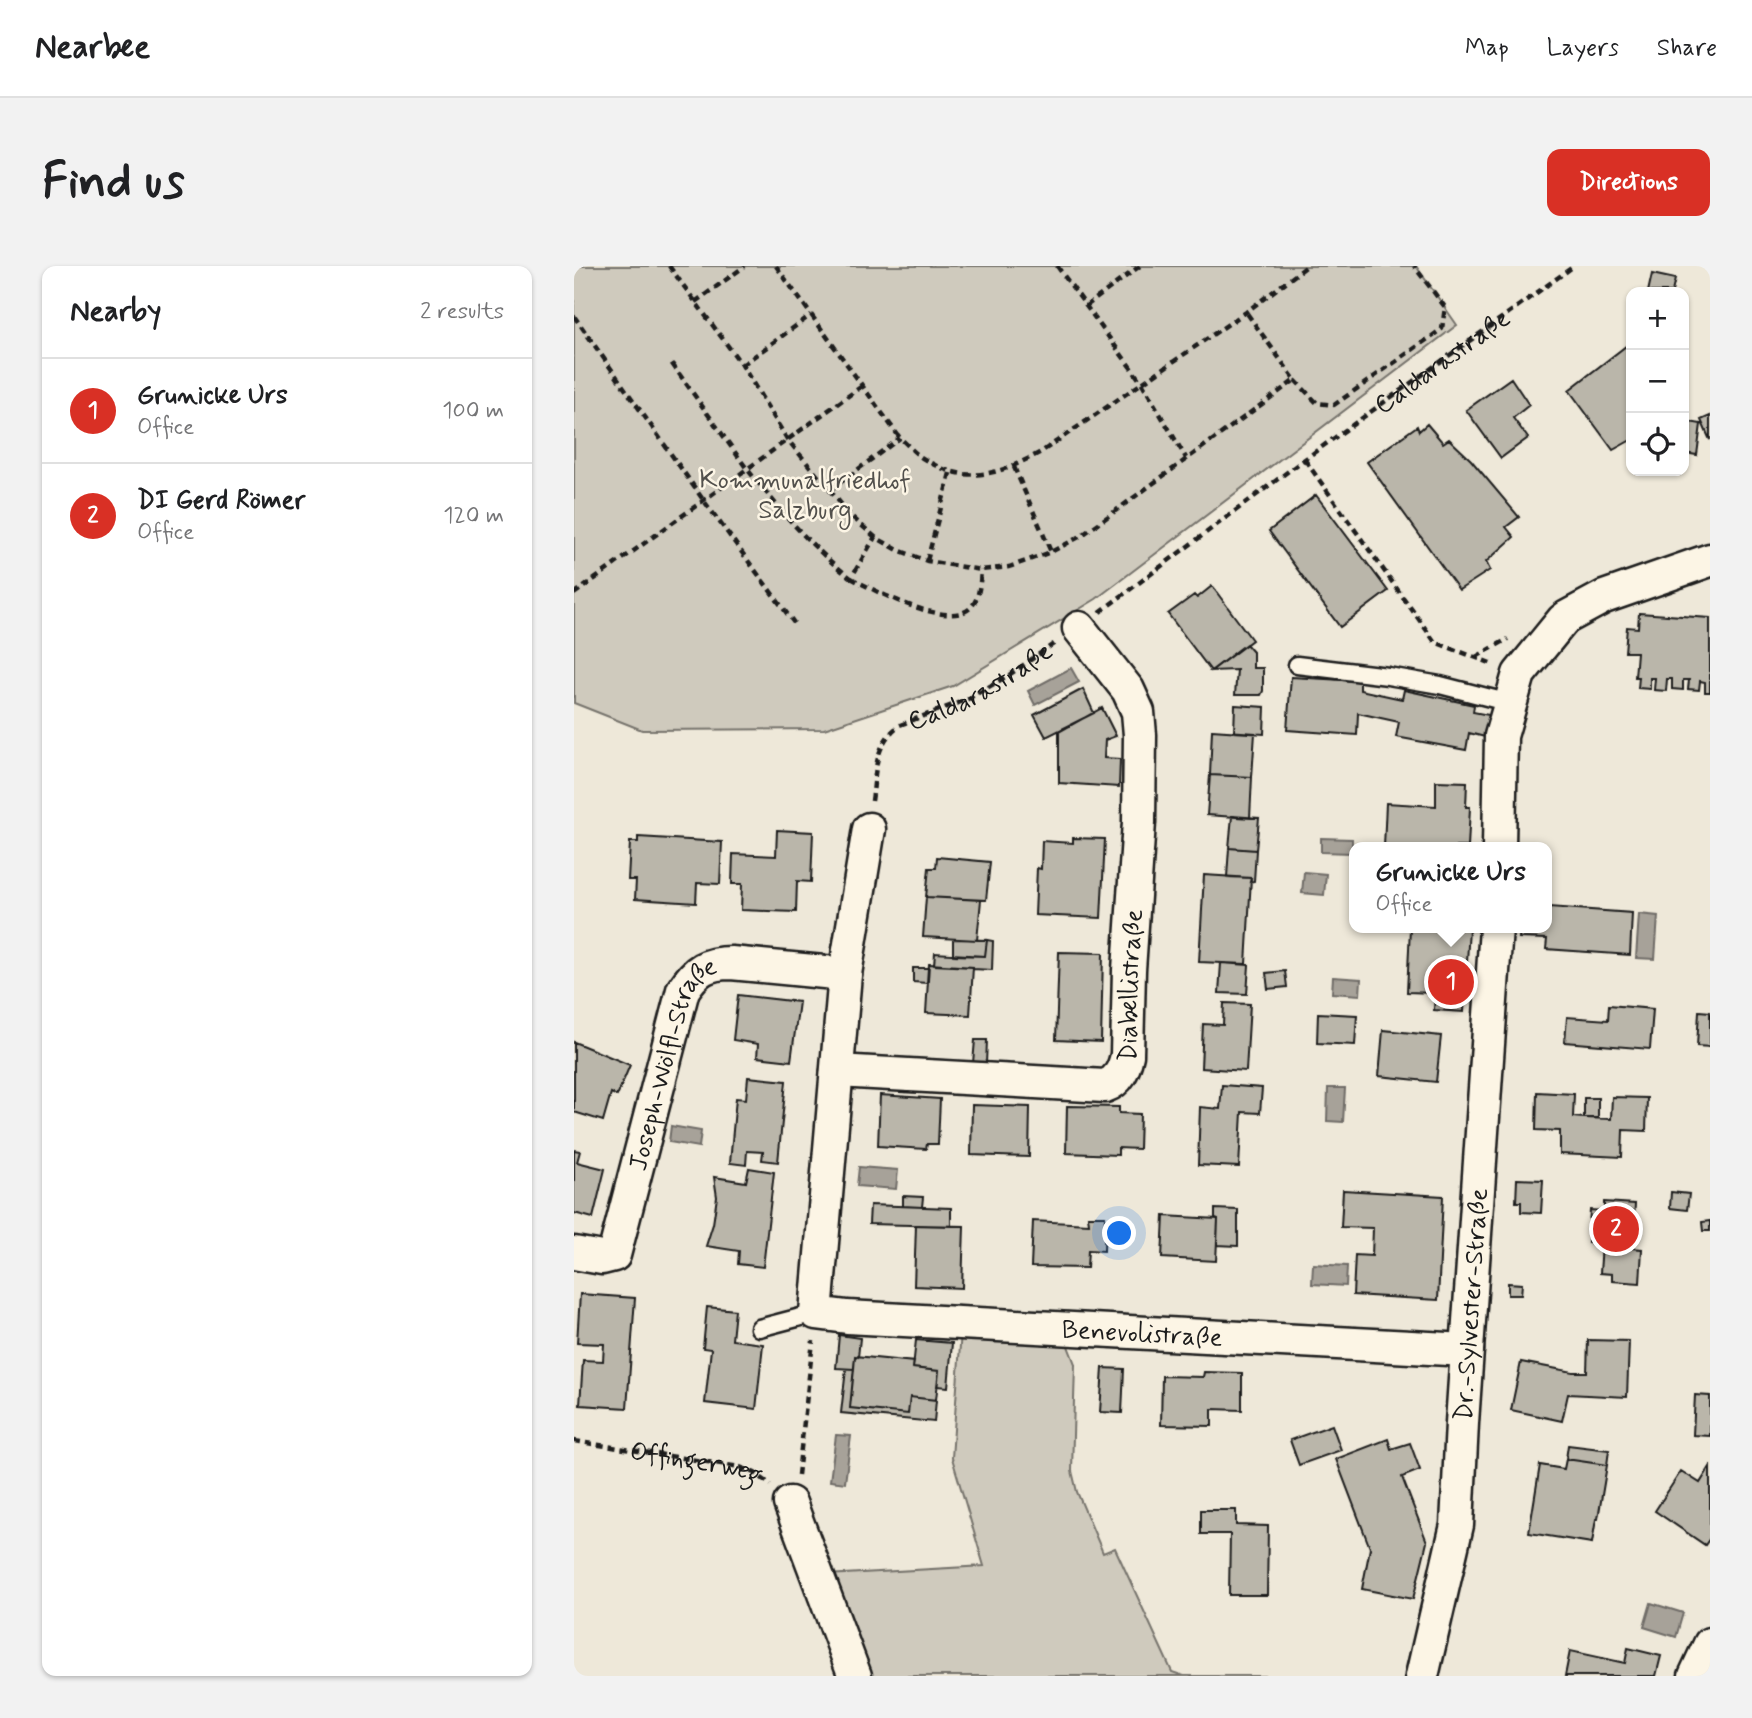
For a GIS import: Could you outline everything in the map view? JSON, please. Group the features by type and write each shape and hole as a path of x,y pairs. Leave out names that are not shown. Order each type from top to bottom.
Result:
{"street":[{"path":"1499,842 1501,736 1515,689 1563,620 1604,597 1710,559"},
{"name":"Diabellistraße","path":"837,1071 1105,1086 1111,1084 1125,1066 1139,822 1138,712 1128,690 1079,628"},
{"path":"816,1312 845,974 869,828"},
{"name":"Dr.-Sylvester-Straße","path":"1422,1676 1457,1525 1496,933"},
{"name":"Joseph-Wölfl-Straße","path":"574,1253 602,1258 614,1255 683,990 691,978 716,963 845,974"},
{"name":"Benevolistraße","path":"816,1312 847,1317 1467,1350"},
{"name":"Offingerweg","path":"790,1503 855,1676"},
{"path":"1695,1676 1710,1644"}],"lane":[{"path":"1297,665 1440,685 1515,689"},
{"path":"760,1328 816,1312"}],"path":[{"path":"669,266 742,365 787,439 852,517 876,537 898,550 927,561 981,570 1009,567 1051,552 1081,536 1295,380"},
{"path":"695,302 745,266"},
{"path":"776,266 900,438 922,458 950,473 984,475 1014,467 1041,452 1246,312 1307,266"},
{"path":"1057,266 1142,383 1186,458"},
{"path":"1086,306 1140,266"},
{"path":"1246,312 1295,380 1317,403 1334,405 1441,329 1445,307 1414,266"},
{"name":"Caldarastraße","path":"869,828 878,755 892,731 900,725 968,699 1079,628 1305,460 1574,266"},
{"path":"742,365 811,315"},
{"path":"574,316 794,623"},
{"path":"670,360 747,469 789,520 827,560 851,578 916,607 939,613 959,614 971,608 975,601 981,570"},
{"path":"574,594 863,386"},
{"path":"830,491 900,438"},
{"path":"1305,460 1434,642 1515,689"},
{"path":"1014,467 1051,552"},
{"path":"927,561 950,473"},
{"path":"851,578 876,537"},
{"path":"790,1503 796,1490 816,1312"},
{"name":"Offingerweg","path":"574,1441 740,1467 755,1473 790,1503"}],"green space":[{"name":"Kommunalfriedhof Salzburg","path":"574,266 1416,266 1457,325 1096,599 953,686 824,729 642,730 574,703"},
{"path":"961,1331 1056,1333 1068,1346 1075,1364 1072,1471 1077,1492 1103,1553 1115,1548 1172,1672 1184,1676 863,1676 827,1575 984,1566 952,1458"}],"shaded area":[{"path":"1071,668 1079,682 1035,705 1028,691"},
{"path":"1321,838 1352,839 1352,842 1349,842 1349,853 1321,852"},
{"path":"1304,872 1326,874 1324,895 1302,893"},
{"path":"1639,914 1658,916 1655,959 1636,958"},
{"path":"1333,977 1361,979 1360,995 1332,993"},
{"path":"1328,1088 1345,1088 1343,1122 1327,1121"},
{"path":"671,1126 701,1131 699,1147 669,1142"},
{"path":"859,1167 898,1170 896,1189 857,1186"},
{"path":"1313,1264 1347,1266 1346,1286 1312,1284"},
{"path":"836,1435 851,1436 845,1483 830,1481"},
{"path":"1651,1603 1683,1613 1676,1637 1644,1627"}],"building":[{"path":"1652,274 1675,279 1673,287 1649,287"},
{"path":"1626,346 1626,443 1613,450 1569,390"},
{"path":"1511,378 1529,405 1513,418 1528,438 1501,458 1466,410"},
{"path":"1710,416 1710,440 1701,420"},
{"path":"1689,422 1701,424 1697,455 1689,454"},
{"path":"1427,424 1443,443 1449,439 1471,460 1519,517 1506,527 1514,537 1486,562 1490,570 1459,590 1367,462 1417,426 1419,431"},
{"path":"1316,495 1388,591 1340,627 1269,531"},
{"path":"1212,586 1252,640 1211,671 1168,614"},
{"path":"1639,613 1710,618 1710,692 1705,692 1705,682 1700,681 1699,690 1688,689 1689,680 1683,680 1683,690 1672,689 1672,679 1667,679 1666,691 1654,690 1655,678 1650,678 1650,689 1638,688 1639,677 1635,677 1637,652 1625,652 1627,627 1638,628"},
{"path":"1246,644 1253,652 1253,668 1263,668 1261,695 1235,695 1237,670 1211,671"},
{"path":"1291,677 1360,681 1360,690 1402,699 1404,690 1474,705 1473,712 1494,716 1489,738 1469,733 1466,750 1396,737 1399,722 1358,713 1357,735 1287,730"},
{"path":"1083,689 1094,713 1046,737 1034,715"},
{"path":"1235,705 1265,707 1264,734 1234,732"},
{"path":"1102,708 1116,736 1105,740 1104,758 1120,759 1119,787 1059,783 1059,732"},
{"path":"1212,730 1255,733 1252,777 1210,775"},
{"path":"1210,775 1252,777 1250,818 1207,815"},
{"path":"1436,781 1467,782 1466,807 1470,807 1468,842 1384,842 1386,803 1436,806"},
{"path":"1232,816 1259,818 1256,850 1229,848"},
{"path":"777,830 813,832 811,882 797,881 796,912 741,910 742,884 732,884 733,854 776,856"},
{"path":"638,837 722,842 720,884 697,883 696,903 635,899 636,880 628,880 630,842 638,842"},
{"path":"1073,838 1105,839 1101,918 1035,915 1037,868 1041,869 1042,841 1073,843"},
{"path":"1229,848 1256,850 1254,881 1250,882 1251,878 1227,877"},
{"path":"937,857 990,862 986,900 926,897 929,868 936,868"},
{"path":"1204,875 1251,878 1246,964 1199,962"},
{"path":"926,897 981,900 977,940 923,937"},
{"path":"1552,907 1632,913 1630,955 1546,949 1547,939 1519,938 1520,933 1552,933"},
{"path":"1410,933 1469,933 1464,1012 1434,1010 1435,993 1407,992"},
{"path":"953,939 987,940 985,956 953,955"},
{"path":"987,940 993,941 992,970 934,965 935,953 985,956"},
{"path":"1059,952 1103,953 1101,1042 1056,1040"},
{"path":"1221,963 1249,965 1247,994 1219,993"},
{"path":"929,964 973,967 970,1015 926,1013"},
{"path":"913,968 928,968 927,983 913,982"},
{"path":"1285,971 1287,987 1268,989 1266,973"},
{"path":"738,995 799,1002 791,1061 757,1057 758,1044 733,1040"},
{"path":"1224,1003 1250,1004 1246,1071 1201,1068 1203,1024 1223,1025"},
{"path":"1609,1005 1653,1009 1650,1049 1565,1042 1567,1017 1608,1020"},
{"path":"1699,1011 1710,1012 1710,1047 1697,1046"},
{"path":"1318,1013 1357,1015 1355,1045 1317,1043"},
{"path":"1383,1030 1441,1036 1436,1082 1379,1076"},
{"path":"975,1040 987,1040 986,1064 973,1063"},
{"path":"574,1042 630,1065 617,1096 611,1093 603,1121 574,1112"},
{"path":"748,1077 786,1081 778,1162 762,1160 763,1152 747,1151 746,1165 730,1163 736,1098 746,1099"},
{"path":"1222,1085 1262,1088 1260,1113 1242,1112 1239,1167 1198,1165 1200,1107 1220,1109"},
{"path":"1537,1092 1574,1094 1573,1117 1584,1118 1611,1119 1612,1097 1647,1098 1646,1131 1623,1130 1622,1157 1560,1154 1560,1131 1536,1130"},
{"path":"880,1095 940,1099 938,1144 927,1144 926,1149 878,1146"},
{"path":"1584,1098 1598,1098 1598,1118 1584,1118"},
{"path":"972,1105 1030,1107 1029,1157 971,1155"},
{"path":"1067,1106 1119,1107 1119,1113 1140,1114 1139,1149 1118,1148 1118,1155 1066,1153"},
{"path":"574,1150 580,1151 577,1162 605,1169 593,1218 574,1213"},
{"path":"749,1168 774,1172 763,1267 738,1264 739,1251 706,1246 717,1197 714,1177 746,1182"},
{"path":"1517,1179 1543,1180 1541,1213 1521,1212 1521,1202 1516,1202"},
{"path":"1343,1190 1443,1196 1438,1300 1353,1295 1355,1255 1372,1256 1373,1228 1341,1227"},
{"path":"1671,1192 1689,1194 1687,1210 1670,1208"},
{"path":"903,1196 923,1197 922,1207 903,1206"},
{"path":"1604,1202 1635,1204 1632,1248 1642,1249 1640,1283 1612,1281 1612,1274 1600,1273 1602,1244 1588,1243 1590,1210 1604,1211"},
{"path":"870,1205 951,1208 951,1226 869,1224"},
{"path":"1215,1209 1238,1210 1238,1246 1217,1245 1218,1219 1215,1218"},
{"path":"1088,1216 1105,1216 1104,1251 1088,1250 1087,1268 1031,1267 1033,1221 1089,1224"},
{"path":"1164,1216 1218,1219 1216,1261 1162,1258"},
{"path":"1710,1221 1710,1231 1703,1231 1702,1222"},
{"path":"916,1225 964,1226 962,1288 914,1286"},
{"path":"1508,1283 1522,1284 1521,1295 1508,1295"},
{"path":"580,1294 635,1298 627,1408 580,1405 583,1360 603,1361 604,1344 577,1343"},
{"path":"707,1307 735,1310 732,1340 763,1344 756,1409 705,1403 711,1349 703,1348"},
{"path":"839,1335 860,1338 854,1369 836,1368"},
{"path":"916,1340 952,1343 948,1387 937,1386 939,1371 913,1368"},
{"path":"1588,1340 1629,1341 1627,1397 1568,1394 1562,1421 1511,1410 1521,1362 1587,1372"},
{"path":"855,1356 914,1362 913,1368 939,1371 936,1400 910,1397 908,1414 850,1408"},
{"path":"1103,1368 1124,1369 1122,1413 1100,1412"},
{"path":"846,1369 854,1369 850,1408 908,1414 910,1397 936,1400 934,1422 841,1413"},
{"path":"1204,1372 1242,1373 1242,1410 1212,1409 1212,1426 1161,1425 1162,1376 1203,1377"},
{"path":"1695,1395 1710,1396 1710,1436 1693,1435"},
{"path":"1332,1425 1341,1450 1299,1465 1290,1440"},
{"path":"1388,1439 1391,1449 1410,1443 1420,1470 1402,1477 1427,1542 1413,1599 1362,1589 1370,1548 1336,1459"},
{"path":"1568,1445 1609,1450 1607,1465 1566,1459"},
{"path":"1566,1459 1607,1465 1592,1543 1529,1533 1540,1465 1564,1469"},
{"path":"1710,1467 1710,1538 1705,1545 1655,1511 1681,1471 1700,1483"},
{"path":"1201,1510 1236,1510 1236,1525 1268,1526 1267,1595 1229,1595 1230,1534 1201,1534"},
{"path":"1628,1648 1661,1656 1656,1676 1565,1676 1570,1651 1625,1663"}],"place":[{"name":"Grunicke Urs","path":"1451,982"},
{"name":"DI Gerd Römer","path":"1616,1229"}]}
